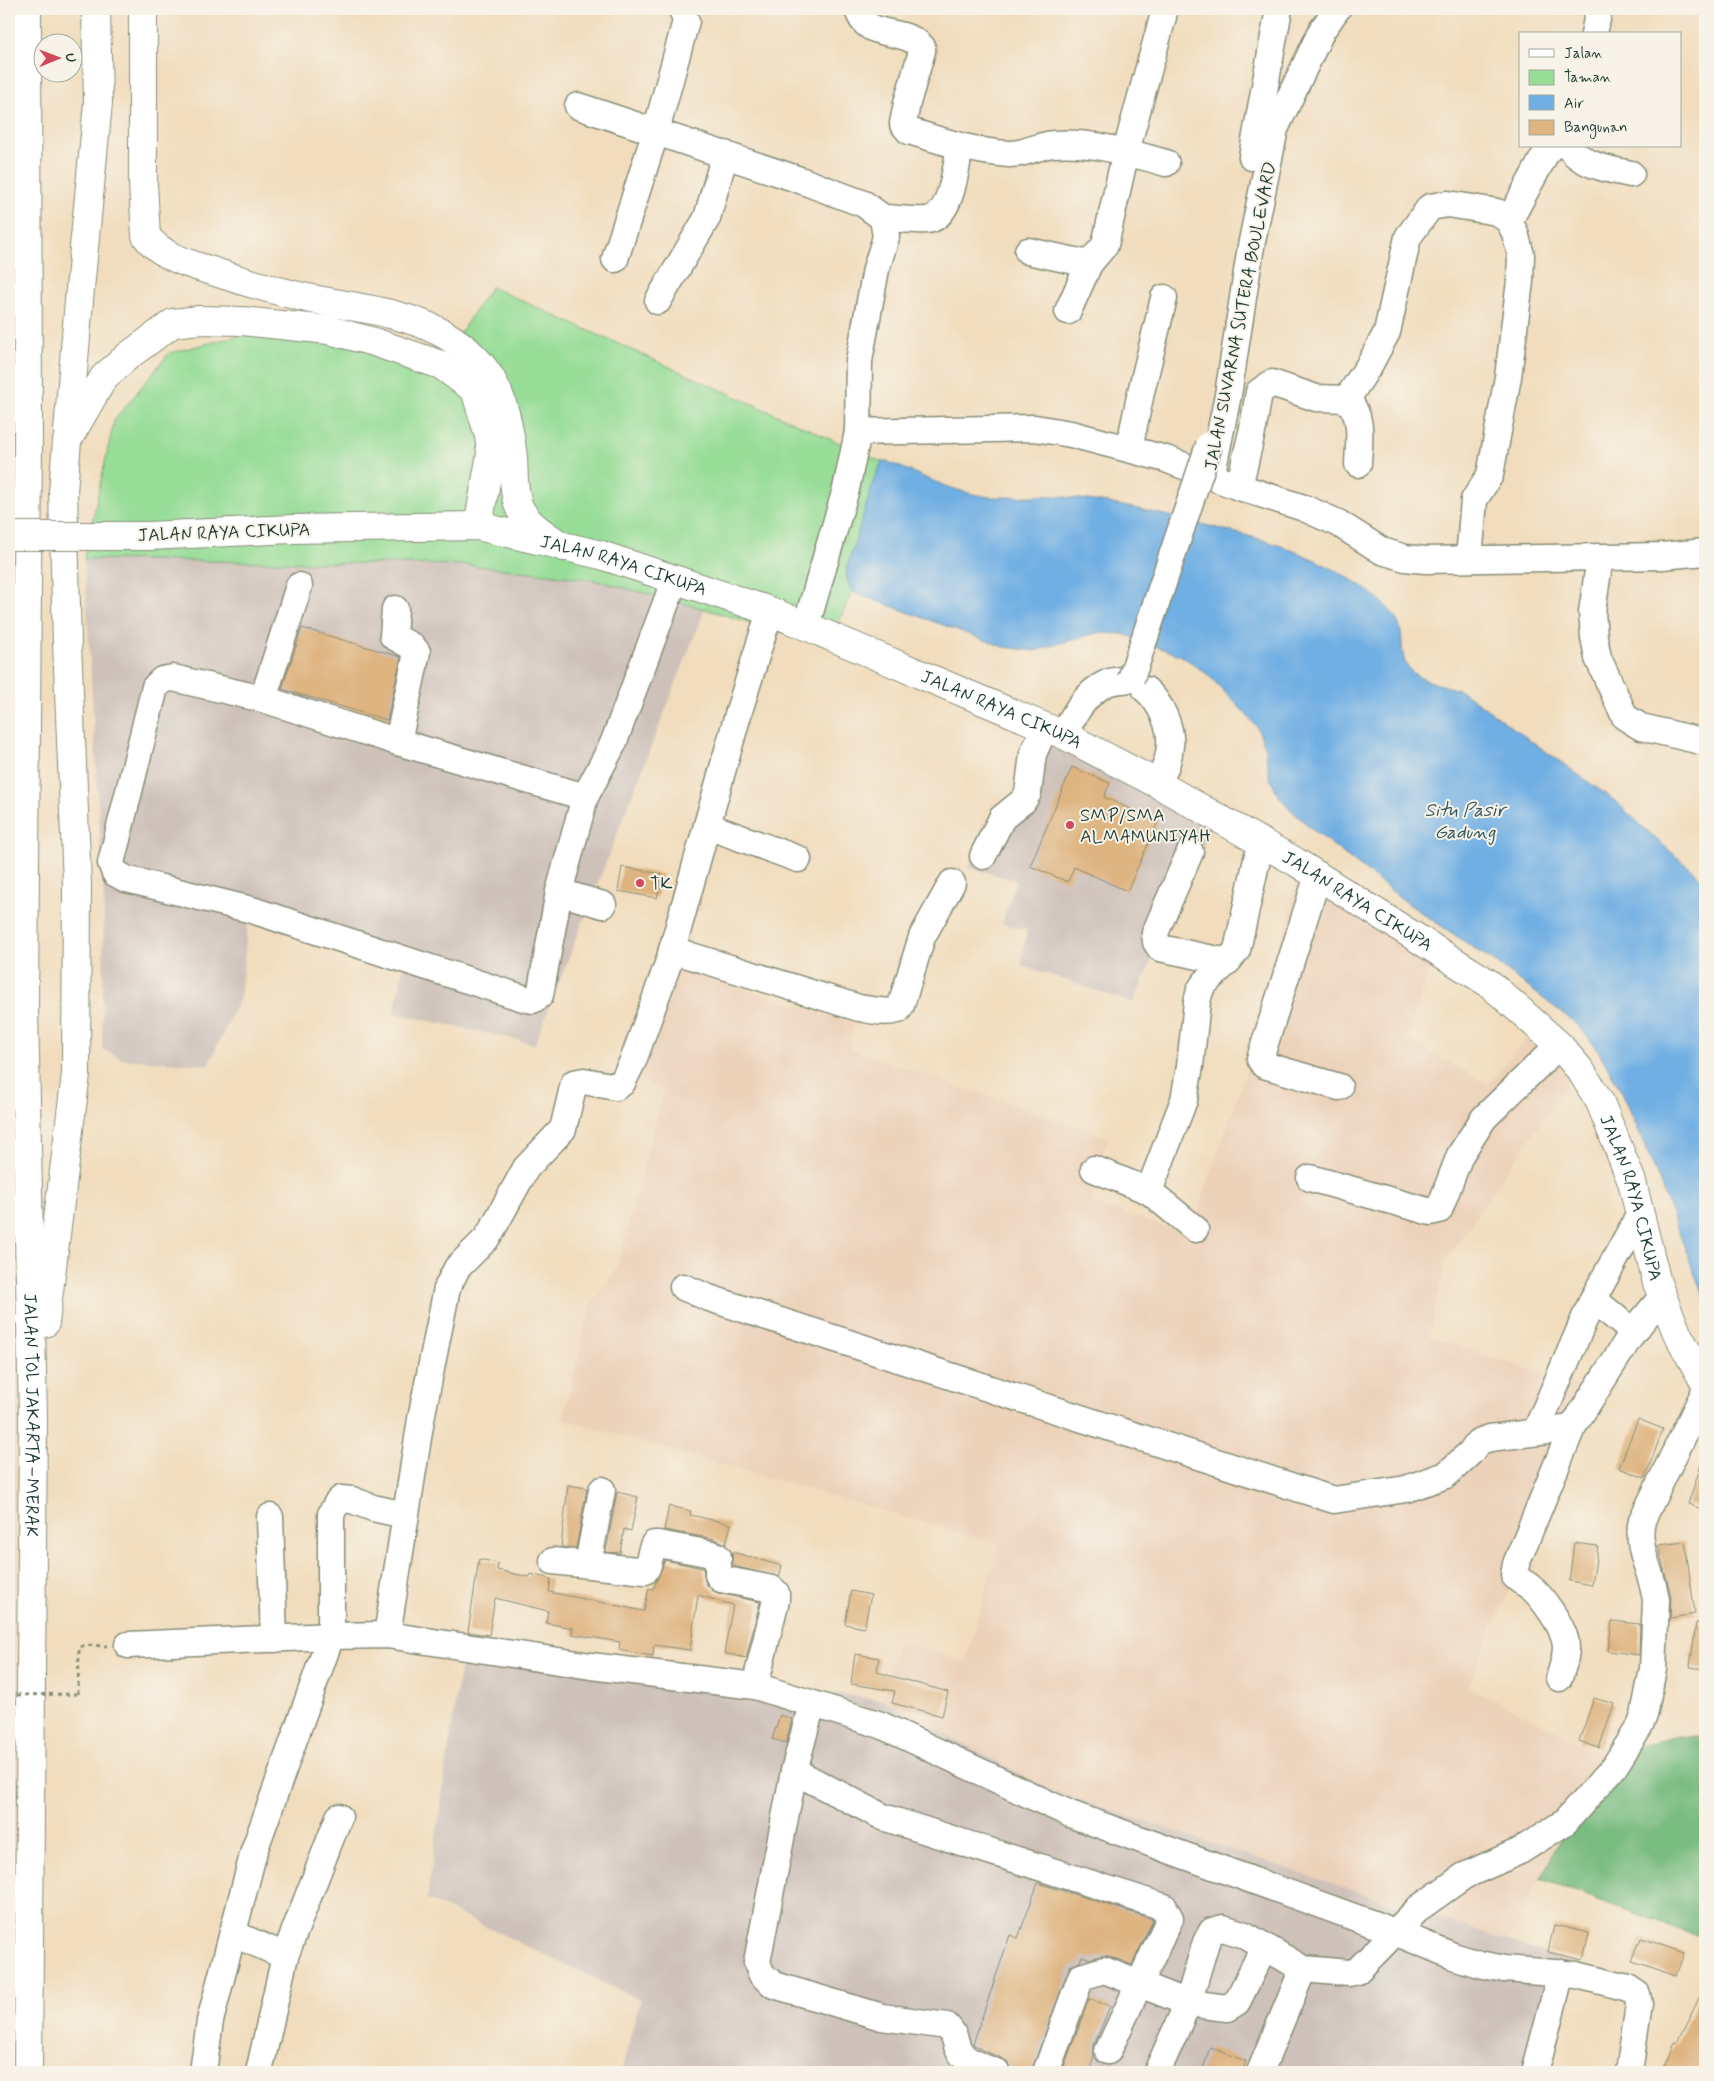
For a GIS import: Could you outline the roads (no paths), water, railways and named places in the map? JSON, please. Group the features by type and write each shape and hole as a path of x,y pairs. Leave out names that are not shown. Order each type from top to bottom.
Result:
{"main road":[{"name":"JALAN TOL JAKARTA–MERAK","path":"27,9 28,441 24,1010 33,1417 28,2072"},
{"path":"33,1417 76,1074 77,884 63,492 98,103 96,9"},
{"path":"143,9 143,184 146,236 162,252 190,264 305,297 414,321 442,333 467,350 486,370 501,399 510,430 518,504 530,522 563,548"},
{"path":"68,441 104,378 128,356 172,323 199,320 242,321 330,330 374,342 441,365 475,390 489,436 491,454 478,526"},
{"name":"JALAN RAYA CIKUPA","path":"9,536 148,536 292,529 478,526 563,548 601,555 770,611 1054,731 1158,784 1318,875 1490,984 1558,1045 1581,1071 1600,1102 1632,1182 1656,1283 1677,1333 1705,1382"}],"street":[{"path":"616,259 656,131 686,21 682,9"},
{"path":"858,9 864,24 876,31 909,38 922,47 907,103 904,124 909,131 960,146 1010,154 1053,144 1068,144 1126,151 1166,164"},
{"path":"1138,684 1211,456 1248,172 1279,9"},
{"name":"JALAN SUVARNA SUTERA BOULEVARD","path":"1211,456 1228,395 1251,246 1274,130 1322,30 1337,9"},
{"path":"1594,32 1599,9"},
{"path":"1068,312 1089,264 1105,245 1126,151 1163,17"},
{"path":"578,106 725,154 846,197 864,204 883,218 928,221 938,217 944,209 952,189 960,146"},
{"path":"1509,221 1550,148"},
{"path":"1569,148 1571,151 1595,165 1631,174"},
{"path":"658,301 707,218 725,154"},
{"path":"1347,399 1370,364 1387,332 1408,237 1430,207 1448,204 1470,206 1497,212 1509,221 1515,233 1521,255 1520,281 1508,377 1490,475 1474,500 1469,559"},
{"path":"806,626 846,489 858,432 859,361 876,269 886,237 886,227 883,218"},
{"path":"1028,251 1089,264"},
{"path":"1129,449 1164,298"},
{"path":"1239,488 1259,392 1266,385 1272,383 1316,398 1347,399 1354,407 1360,426 1358,464"},
{"path":"858,432 1035,428 1071,434 1166,460 1239,488 1304,508 1338,523 1382,551 1405,558 1425,560 1600,558 1662,556 1705,552"},
{"path":"1600,558 1592,612 1594,637 1598,658 1625,717 1641,727 1705,742"},
{"path":"585,797 398,742 263,699 173,678 162,680 155,687 111,863 115,873 126,878 252,910 533,1000 540,995 559,892 585,797 613,744 675,579"},
{"path":"263,699 299,586"},
{"path":"395,609 393,636 413,647 417,652 398,742"},
{"path":"387,1635 421,1419 447,1288 457,1268 494,1228 526,1168 563,1129 574,1083 584,1081 616,1087 622,1083 633,1061 672,950 739,710 770,611"},
{"path":"983,856 1002,818 1023,801 1028,793 1034,754 1054,731 1072,717 1094,691 1108,683 1138,684 1155,698 1166,721 1171,745 1167,765 1158,784"},
{"path":"708,826 798,859"},
{"path":"1149,1191 1184,1100 1200,990 1237,950 1261,841"},
{"path":"1190,852 1155,933 1156,942 1160,948 1218,960 1229,960"},
{"path":"1318,875 1260,1059 1264,1065 1340,1087"},
{"path":"672,950 859,1008 878,1012 894,1011 898,1010 901,1005 922,937 952,883"},
{"path":"559,892 603,904"},
{"path":"1310,1178 1431,1212 1439,1210 1460,1155 1484,1118 1558,1045"},
{"path":"1094,1169 1149,1191 1196,1229"},
{"path":"1536,1431 1593,1299 1640,1214"},
{"path":"682,1287 708,1298 1334,1500 1406,1489 1446,1475 1471,1452 1478,1442 1490,1438 1572,1428"},
{"path":"1559,1678 1565,1659 1565,1640 1545,1604 1530,1587 1516,1579 1514,1575 1516,1564 1572,1428 1633,1332 1662,1297"},
{"path":"1593,1299 1633,1332"},
{"path":"1157,2072 1188,2003 1206,1942 1212,1931 1223,1928 1245,1935 1302,1969 1342,1974 1357,1970 1419,1908 1464,1876 1520,1851 1564,1822 1614,1768 1640,1726 1653,1669 1655,1591 1640,1545 1642,1520 1705,1392"},
{"path":"588,1564 602,1490"},
{"path":"203,2072 210,2021 254,1851 330,1636 331,1514 341,1499 352,1500 373,1508 405,1515"},
{"path":"270,1517 274,1639"},
{"path":"553,1561 645,1571 652,1547 654,1544 658,1544 712,1554 718,1557 718,1575 721,1578 772,1589 776,1593 776,1600 755,1686"},
{"path":"128,1645 387,1635 590,1666 755,1686 881,1725 1070,1814 1478,1964 1504,1969 1577,1975 1628,1988 1637,1994 1639,2004 1629,2072"},
{"path":"812,1704 794,1771 757,1962 762,1975 774,1985 882,2017 947,2026 955,2036 958,2050 965,2059 996,2072"},
{"path":"794,1771 883,1817 1164,1907 1170,1918 1108,2052"},
{"path":"259,2072 285,1956 339,1817"},
{"path":"234,1934 285,1956"},
{"path":"1046,2072 1081,1977 1104,1970 1188,2003 1227,2008 1237,2002 1264,1947"},
{"path":"1260,2072 1302,1969"},
{"path":"1534,2072 1560,1973"}],"water":[{"name":"Situ Pasir Gadung","path":"882,462 888,462 939,483 979,495 992,497 1064,497 1152,512 1288,548 1341,573 1372,594 1395,617 1400,628 1404,658 1413,673 1424,679 1463,692 1615,801 1705,881 1705,1301 1655,1170 1624,1096 1598,1050 1578,1025 1498,964 1410,905 1313,830 1291,810 1278,795 1270,778 1264,744 1257,727 1207,674 1182,656 1123,634 1096,633 1034,651 1004,647 852,592 847,578 847,568 875,477"}],"place":[{"name":"SMP/SMA ALMAMUNIYAH","path":"1070,825"},
{"name":"TK","path":"640,883"}]}
